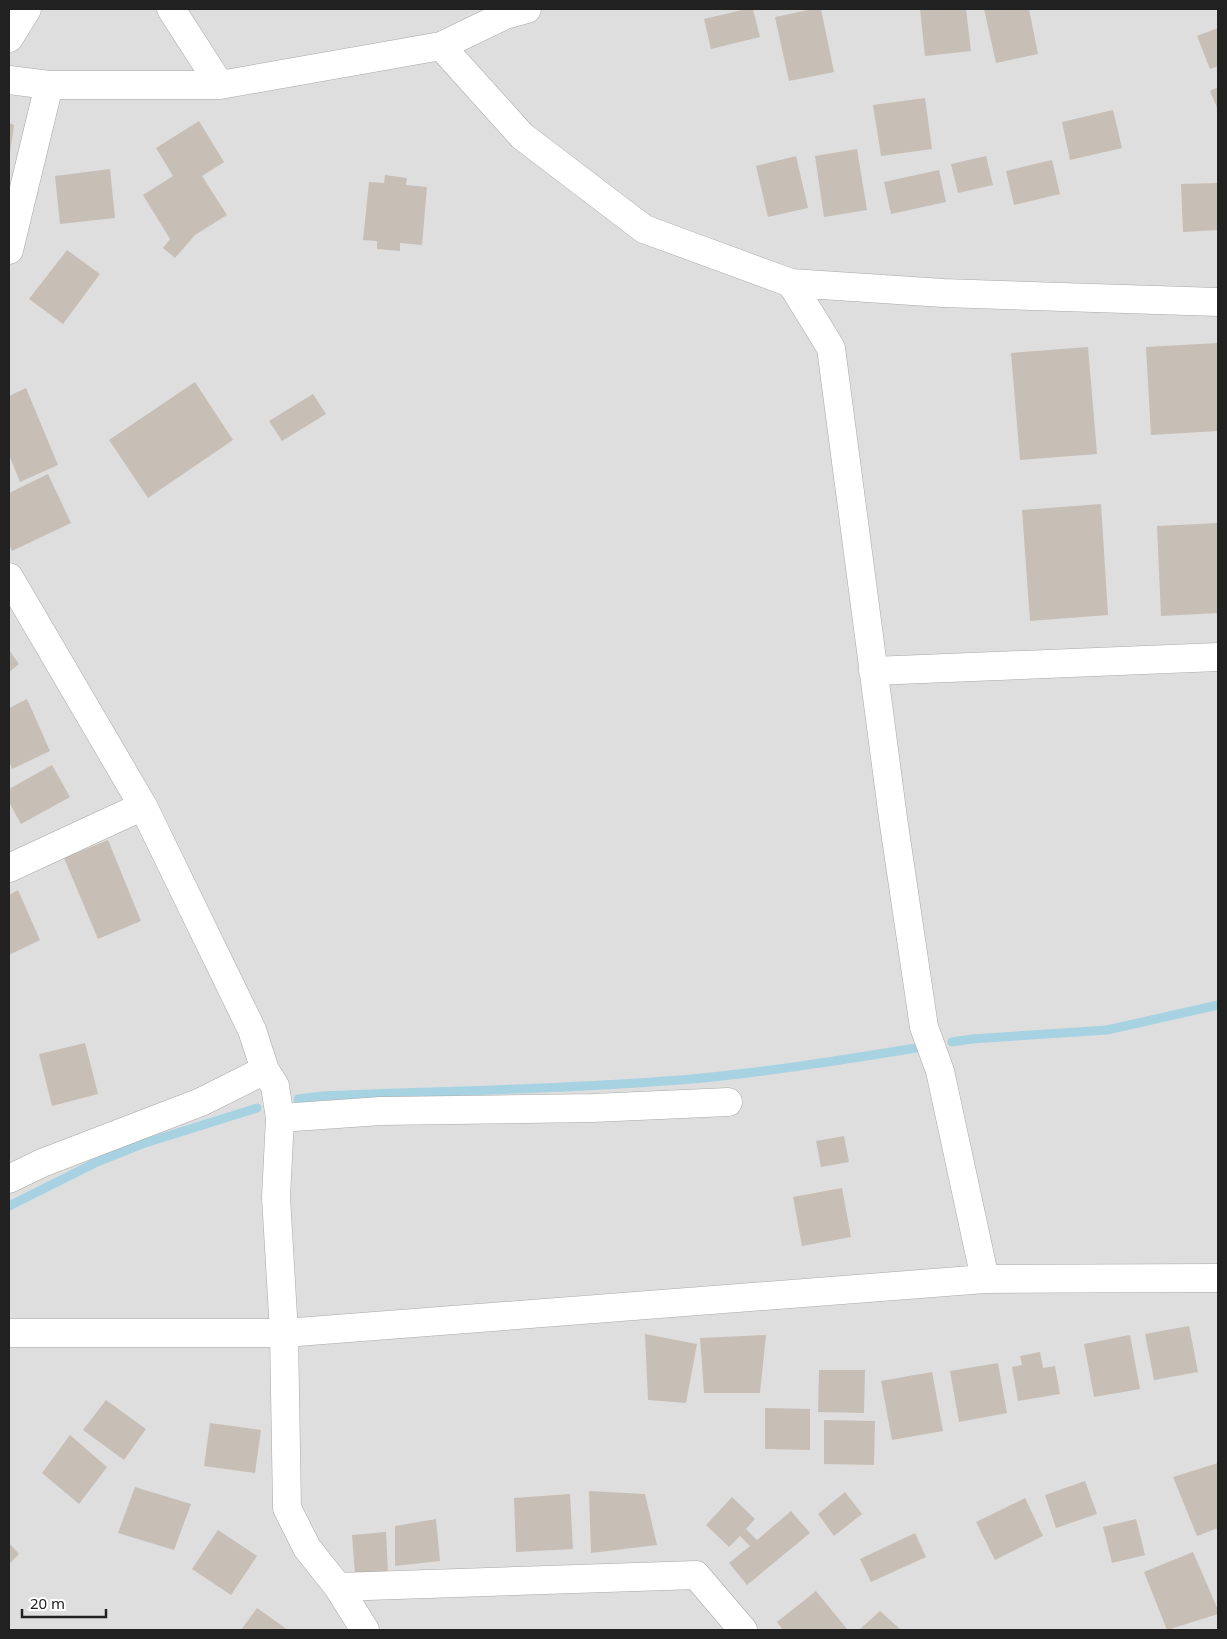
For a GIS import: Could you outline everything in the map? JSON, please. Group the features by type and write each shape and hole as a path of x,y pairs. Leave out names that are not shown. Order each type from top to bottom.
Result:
{"street":[{"path":"9,38 27,9"},
{"path":"171,9 220,85"},
{"path":"9,80 49,85 220,85 440,46 505,15 527,9"},
{"path":"440,46 522,136 644,229 791,283 943,293 1218,302"},
{"path":"9,250 49,85"},
{"path":"791,283 831,348 893,818 924,1027 940,1071 985,1279"},
{"path":"9,577 143,806 252,1030 270,1078 280,1118 276,1197 284,1333 287,1508 307,1548 338,1587 365,1630"},
{"path":"873,671 1218,657"},
{"path":"9,868 143,806"},
{"path":"9,1180 42,1163 201,1102 270,1078"},
{"path":"280,1118 381,1111 593,1108 728,1102"},
{"path":"9,1333 284,1333 985,1279 1218,1278"},
{"path":"338,1587 696,1575 743,1630"}],"shaded area":[{"path":"9,9 1218,9 1218,1630 9,1630"}],"building":[{"path":"753,9 760,37 711,49 704,19"},
{"path":"821,9 834,72 789,81 775,17"},
{"path":"920,9 966,9 971,51 925,56"},
{"path":"984,9 1029,9 1038,54 996,63"},
{"path":"1218,28 1218,66 1210,69 1197,36"},
{"path":"1218,87 1218,110 1210,91"},
{"path":"925,98 932,149 881,156 873,105"},
{"path":"1113,110 1122,148 1070,160 1062,122"},
{"path":"199,121 224,162 202,176 227,215 195,235 175,258 163,248 170,239 143,195 173,176 156,148"},
{"path":"9,123 14,125 10,153 9,152"},
{"path":"857,149 867,210 824,217 815,156"},
{"path":"796,156 808,208 768,217 756,166"},
{"path":"986,156 993,185 958,193 951,164"},
{"path":"1052,160 1060,194 1014,205 1006,171"},
{"path":"110,169 115,218 60,224 55,176"},
{"path":"939,170 946,202 891,214 884,182"},
{"path":"385,175 407,178 406,185 427,187 422,245 400,243 400,251 377,249 377,241 363,240 369,182 384,183"},
{"path":"1218,183 1218,230 1183,232 1181,184"},
{"path":"67,250 100,274 63,324 29,299"},
{"path":"1218,343 1218,431 1151,435 1146,347"},
{"path":"1088,347 1097,454 1020,460 1011,353"},
{"path":"195,382 233,440 148,498 109,440"},
{"path":"26,388 58,465 20,482 9,455 9,396"},
{"path":"313,394 326,414 282,441 269,421"},
{"path":"48,474 71,523 12,551 9,544 9,493"},
{"path":"1101,504 1108,615 1030,621 1022,510"},
{"path":"1218,523 1218,613 1161,616 1157,526"},
{"path":"9,650 19,664 9,672"},
{"path":"27,699 50,751 12,769 9,761 9,708"},
{"path":"52,765 70,797 21,824 9,802 9,789"},
{"path":"108,840 141,921 98,939 64,858"},
{"path":"18,890 40,940 9,955 9,895"},
{"path":"85,1043 98,1094 52,1106 39,1054"},
{"path":"844,1136 849,1162 821,1167 816,1141"},
{"path":"842,1188 851,1237 802,1246 793,1197"},
{"path":"1189,1326 1198,1372 1154,1380 1145,1334"},
{"path":"645,1334 697,1344 686,1403 648,1400"},
{"path":"766,1335 760,1393 704,1393 700,1338"},
{"path":"1130,1335 1140,1389 1094,1397 1084,1344"},
{"path":"1040,1352 1043,1368 1055,1366 1060,1394 1018,1401 1012,1367 1022,1365 1020,1356"},
{"path":"998,1363 1007,1413 959,1422 950,1371"},
{"path":"819,1370 865,1370 864,1413 818,1412"},
{"path":"932,1372 943,1431 892,1440 881,1381"},
{"path":"106,1400 146,1429 124,1460 83,1430"},
{"path":"765,1408 810,1409 810,1450 765,1449"},
{"path":"824,1420 875,1421 874,1465 824,1464"},
{"path":"210,1423 261,1430 255,1473 204,1466"},
{"path":"70,1435 107,1467 79,1504 42,1473"},
{"path":"1218,1463 1218,1528 1197,1536 1173,1477"},
{"path":"1085,1481 1097,1514 1056,1528 1045,1495"},
{"path":"135,1487 191,1504 174,1550 118,1533"},
{"path":"589,1491 645,1494 657,1545 591,1553"},
{"path":"845,1492 862,1514 834,1536 818,1514"},
{"path":"570,1494 573,1549 516,1552 514,1498"},
{"path":"732,1497 755,1519 746,1529 757,1540 791,1511 810,1533 747,1585 729,1563 750,1546 740,1536 729,1547 706,1525"},
{"path":"1025,1498 1043,1536 995,1560 976,1522"},
{"path":"436,1519 440,1561 395,1566 395,1526"},
{"path":"1136,1519 1145,1555 1112,1563 1103,1527"},
{"path":"218,1530 257,1556 231,1595 192,1569"},
{"path":"386,1532 388,1572 355,1575 352,1535"},
{"path":"915,1533 926,1557 871,1582 860,1559"},
{"path":"9,1543 19,1554 9,1564"},
{"path":"1193,1552 1218,1614 1167,1630 1144,1572"},
{"path":"816,1591 847,1629 783,1630 777,1622"},
{"path":"257,1608 288,1630 241,1630"},
{"path":"880,1611 901,1630 859,1630"}],"waterway":[{"path":"952,1042 1107,1030 1218,1005"},
{"path":"298,1099 322,1096 553,1087 692,1079 776,1069 916,1048"},
{"path":"9,1206 97,1162 142,1144 257,1108"}]}
